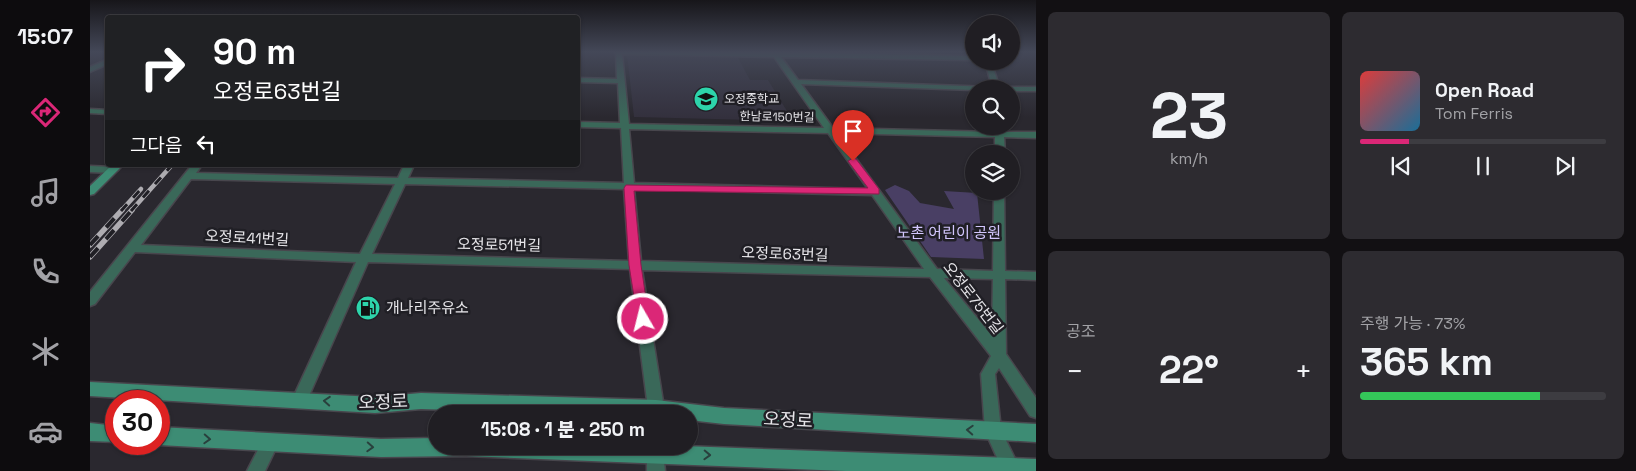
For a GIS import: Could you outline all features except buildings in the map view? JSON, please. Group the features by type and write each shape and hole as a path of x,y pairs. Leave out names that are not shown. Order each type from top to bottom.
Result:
{"main road":[{"path":"90,192 116,167"},
{"name":"오정로","path":"90,389 375,405 421,401 555,405"},
{"name":"오정로","path":"698,413 724,416 1036,433"},
{"path":"90,432 105,433"},
{"path":"170,437 380,448 466,447 656,462 1036,469"}],"street":[{"path":"621,74 635,265 656,405"},
{"name":"오정로75번길","path":"790,74 935,275 999,355 1036,412"},
{"path":"580,80 622,81"},
{"path":"796,82 965,88"},
{"path":"1020,89 1036,89"},
{"path":"90,111 105,112"},
{"name":"한남로150번길","path":"580,125 831,130 965,130"},
{"name":"한남로150번길","path":"1020,133 1036,135"},
{"path":"90,169 116,167"},
{"path":"90,301 195,167"},
{"path":"300,400 364,258 408,167"},
{"path":"188,176 629,188 875,192"},
{"path":"999,200 999,355 988,374 994,431 1012,470"},
{"name":"오정로41번길","path":"130,248 364,258"},
{"name":"오정로51번길","path":"364,258 635,265"},
{"name":"오정로63번길","path":"635,265 935,275 999,274 1036,276"},
{"path":"256,471 271,442"}],"shaded area":[{"name":"오정중학교","path":"629,74 747,74 750,80 768,80 793,121 634,117"}],"green space":[{"name":"노촌 어린이 공원","path":"895,185 909,191 920,203 954,209 944,191 965,192 965,200 978,200 984,259 931,257 885,190"}],"railway":[{"path":"131,211 170,167"},
{"path":"121,211 141,189"},
{"path":"90,245 122,210"},
{"path":"90,257 132,210"}],"place":[{"name":"오정중학교","path":"706,99"},
{"name":"개나리주유소","path":"368,308"}],"route":[{"path":"643,319 635,265 629,188 875,192 853,161"}]}
